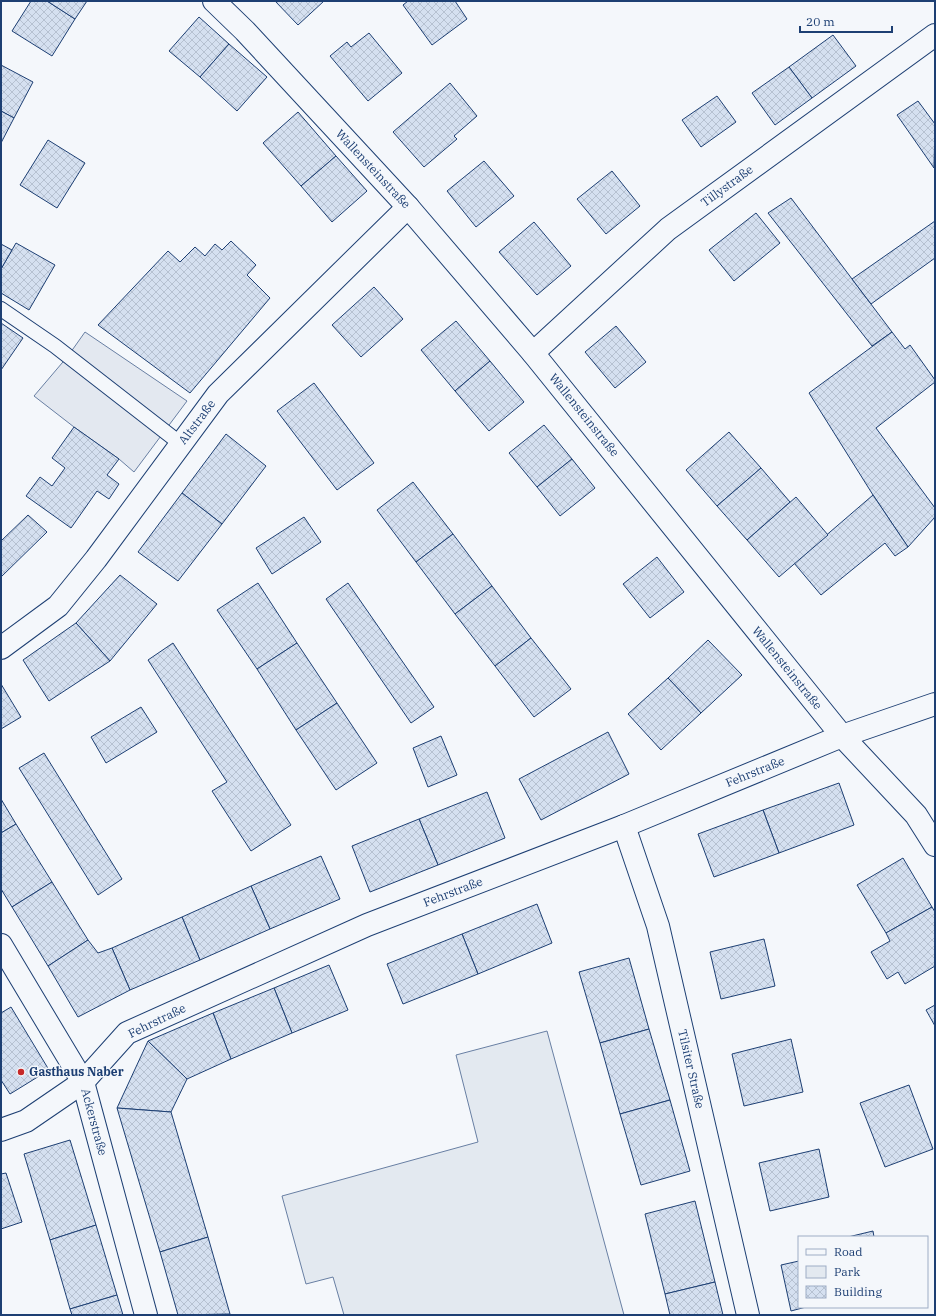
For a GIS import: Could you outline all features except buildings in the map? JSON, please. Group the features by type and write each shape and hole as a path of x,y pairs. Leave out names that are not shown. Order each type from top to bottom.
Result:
{"street":[{"name":"Wallensteinstraße","path":"214,1 246,31 408,207 533,353 842,736 916,815 935,845"},
{"name":"Tillystraße","path":"533,353 668,229 935,35"},
{"name":"Altstraße","path":"1,648 58,606 96,559 218,394 408,207"},
{"name":"Fehrstraße","path":"1,1130 26,1121 83,1082 127,1033 367,925 624,826 842,736 935,704"},
{"name":"Tilsiter Straße","path":"624,826 658,926 748,1315"},
{"name":"Ackerstraße","path":"1,945 83,1082 146,1315"}],"lane":[{"path":"1,309 55,346 181,444"}],"green space":[{"path":"547,1031 624,1315 344,1315 333,1277 306,1284 282,1196 478,1142 456,1055"}],"shaded area":[{"path":"85,332 187,401 134,472 119,459 34,396 68,356"}],"place":[{"name":"Gasthaus Naber","path":"21,1072"}]}
